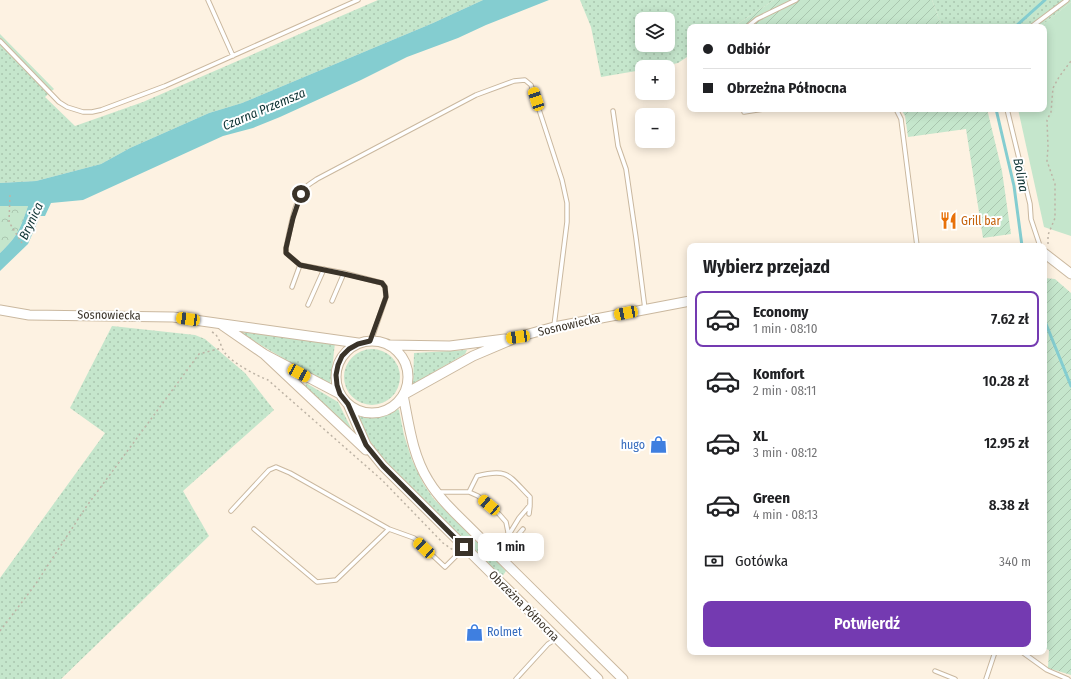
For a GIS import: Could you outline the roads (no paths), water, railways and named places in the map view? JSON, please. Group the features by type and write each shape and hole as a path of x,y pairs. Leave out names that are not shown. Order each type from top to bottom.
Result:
{"street":[{"path":"1047,255 1069,270"},
{"name":"Sosnowiecka","path":"518,337 450,346 389,345 370,341 358,344 349,349 342,356 336,375 337,385 340,394 348,404 362,412 374,413 386,410 396,404 403,395 473,356 518,337 554,327 687,302"},
{"name":"Sosnowiecka","path":"0,310 29,315 173,317 358,344"},
{"name":"Sosnowiecka","path":"219,323 264,354 340,394"},
{"path":"389,345 403,358 407,367 407,386 403,395"},
{"path":"264,354 383,466"},
{"name":"Obrzeżna Północna","path":"403,395 416,454 428,480 436,492 455,513 623,679"},
{"name":"Obrzeżna Północna","path":"348,404 366,445 383,466 462,551 598,679"},
{"path":"556,638 569,626"}],"lane":[{"path":"208,0 233,56"},
{"path":"0,41 59,102 67,107 83,112 92,112 116,105 165,86 358,0"},
{"path":"751,24 757,19 796,0"},
{"path":"1035,24 1068,0"},
{"path":"370,341 386,297 385,287 382,283 324,269 300,265 286,253 298,201 306,187 317,179 476,95 514,81 525,80 531,85 562,180 567,203 567,222 554,327"},
{"path":"613,111 618,146 626,169 645,309"},
{"path":"898,112 901,119 917,243"},
{"path":"1007,112 1030,204 1031,219 1039,243"},
{"path":"292,287 300,265"},
{"path":"308,305 324,269"},
{"path":"332,301 344,274"},
{"path":"231,511 269,470 276,467 290,473 389,529 414,538 445,567 462,551"},
{"path":"469,492 477,476 502,472 511,478 530,497 529,514"},
{"path":"436,492 469,492 478,496 499,514 506,522 508,536 507,546 500,558"},
{"path":"508,536 519,518 530,505"},
{"path":"254,529 317,582 336,580 389,529"},
{"path":"508,536 517,536 523,529"},
{"path":"516,679 548,644 556,638"},
{"path":"986,679 994,655"},
{"path":"1026,655 1046,670 1068,679"},
{"path":"935,671 954,679"}],"water":[{"path":"483,0 549,0 486,25 458,38 407,57 280,117 253,128 223,136 83,200 51,203 45,216 40,216 28,244 0,271 0,253 18,232 28,206 0,206 0,183 36,181 101,164 130,148 209,113 242,103 433,23"}],"waterway":[{"name":"Bolina","path":"1018,24 1045,0"},
{"name":"Bolina","path":"997,112 1014,186 1022,243"},
{"name":"Bolina","path":"1047,326 1071,386"}],"place":[{"name":"Grill bar","path":"948,221"},
{"name":"hugo","path":"658,445"},
{"name":"Rolmet","path":"474,632"}],"water label":[{"name":"Czarna Przemsza","path":"264,109"},
{"name":"Brynica","path":"31,221"}]}
